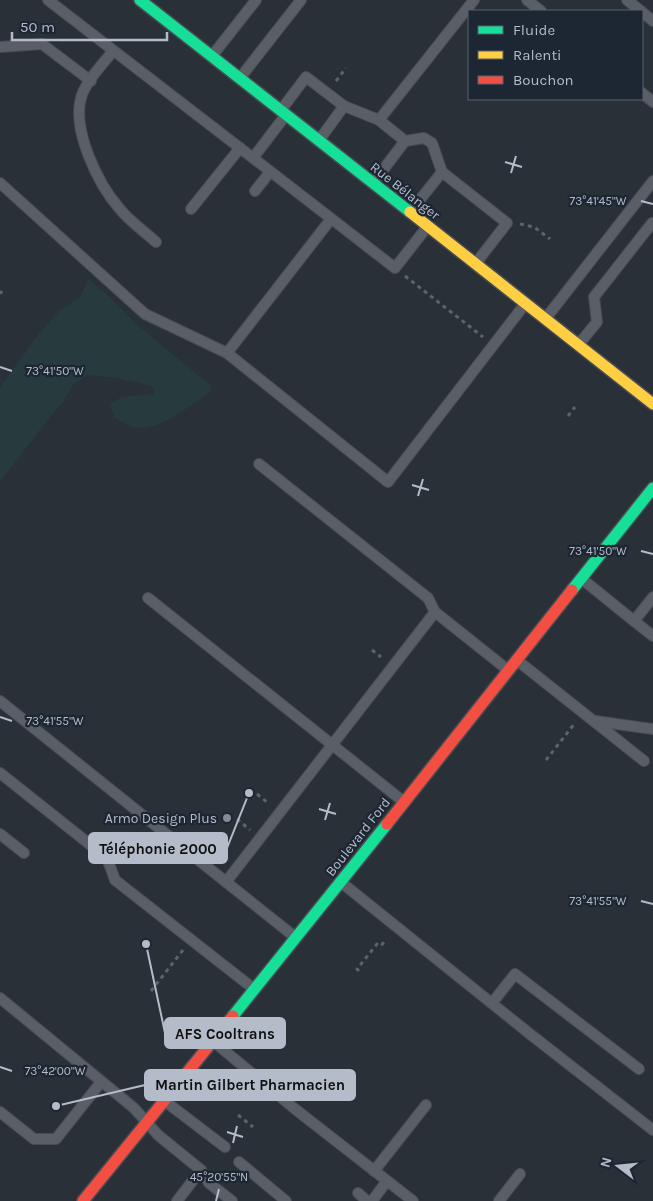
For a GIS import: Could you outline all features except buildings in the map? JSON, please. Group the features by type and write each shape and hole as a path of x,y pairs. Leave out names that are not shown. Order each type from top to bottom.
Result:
{"street":[{"name":"Rue Bélanger","path":"140,0 653,404"},
{"name":"Boulevard Ford","path":"84,1201 405,803 653,488"}],"lane":[{"path":"48,0 395,268 427,227"},
{"path":"211,57 256,0"},
{"path":"239,79 301,0"},
{"path":"379,120 474,0"},
{"path":"527,0 540,10"},
{"path":"627,0 639,10"},
{"path":"0,46 42,44 91,81"},
{"path":"114,50 81,97 79,110 81,131 104,187 119,209 156,242"},
{"path":"252,158 306,77 344,106 379,120 405,142"},
{"path":"643,94 653,102"},
{"path":"318,141 344,106"},
{"path":"372,183 405,142 424,138 432,143 442,172 507,223 475,264"},
{"path":"191,209 240,148"},
{"path":"255,191 270,172"},
{"path":"410,213 442,172"},
{"path":"545,319 653,181"},
{"path":"0,183 145,314 227,353 388,482 525,304"},
{"path":"227,353 331,219"},
{"path":"578,345 597,322 594,297 652,223"},
{"path":"259,464 428,598 435,612 509,670"},
{"path":"581,579 653,636"},
{"path":"634,621 653,597"},
{"path":"148,598 405,803"},
{"path":"226,882 435,612"},
{"path":"517,660 644,761"},
{"path":"0,701 296,939"},
{"path":"594,720 653,728"},
{"path":"0,773 107,858 115,880 255,990"},
{"path":"0,834 24,853"},
{"path":"341,882 653,1130"},
{"path":"492,1003 515,974 639,1068"},
{"path":"0,998 134,1108 158,1135 201,1170 209,1182 232,1201"},
{"path":"213,1041 295,1109 413,1201"},
{"path":"0,1112 34,1139 56,1139 101,1082"},
{"path":"165,1101 225,1147"},
{"path":"374,1171 426,1105"},
{"path":"239,1162 286,1201"},
{"path":"177,1201 201,1170"},
{"path":"499,1201 520,1174"},
{"path":"372,1201 387,1181"},
{"path":"358,1194 367,1201"}],"path":[{"path":"530,225 550,239"},
{"path":"395,268 474,331 472,333"},
{"path":"568,416 575,408"},
{"path":"372,650 383,659"},
{"path":"546,760 565,734"},
{"path":"359,971 357,969 377,944 381,946"},
{"path":"151,991 178,957"},
{"path":"238,1115 253,1127"}],"green space":[{"path":"88,279 110,297 136,324 211,386 210,392 162,423 141,428 129,425 114,417 110,404 122,397 154,394 152,386 116,378 87,375 73,385 63,402 0,482 0,387 39,334 60,310 80,298"}],"traffic: fast":[{"path":"140,0 410,212"},
{"path":"572,590 653,488"},
{"path":"233,1016 387,824"}],"traffic: slow":[{"path":"410,212 653,404"}],"traffic: jam":[{"path":"387,824 572,590"},
{"path":"83,1201 233,1016"}],"place":[{"name":"Téléphonie 2000","path":"249,793"},
{"name":"Armo Design Plus","path":"227,818"},
{"name":"AFS Cooltrans","path":"146,944"},
{"name":"Martin Gilbert Pharmacien","path":"56,1106"}]}
